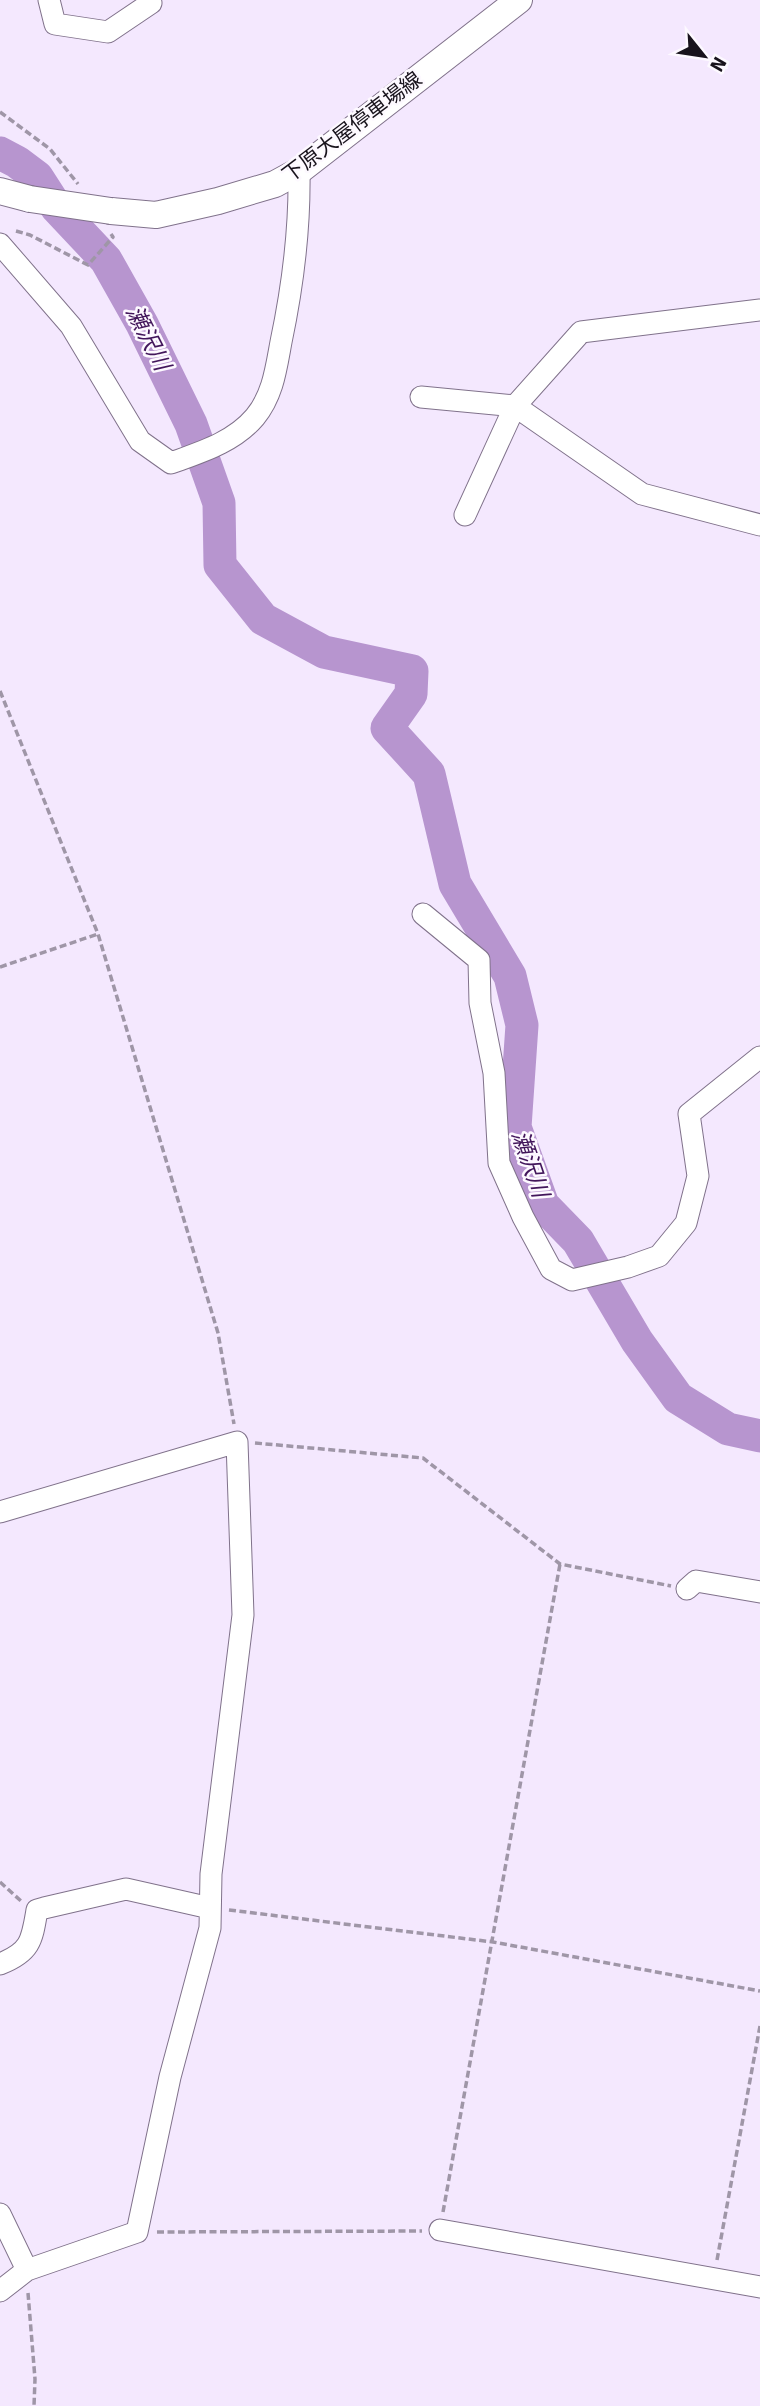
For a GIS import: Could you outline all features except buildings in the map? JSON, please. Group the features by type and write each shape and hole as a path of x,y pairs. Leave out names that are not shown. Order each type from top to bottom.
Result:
{"main road":[{"name":"下原大屋停車場線","path":"0,191 30,199 156,215 275,184 299,171 519,0"}],"street":[{"path":"49,0 55,24 108,32 152,3"},
{"path":"0,244 71,326 140,441 172,463 218,446 254,418 272,391 289,303 300,219 299,171"},
{"path":"465,515 515,406 581,332 760,310"},
{"path":"421,397 515,406 642,494 760,525"},
{"path":"423,914 479,960 480,1003 494,1073 499,1163 523,1217 551,1269 572,1280 659,1256 686,1223 698,1176 689,1114 760,1057"},
{"path":"0,1512 237,1442 243,1615 211,1874 210,1928 170,2077 137,2232 27,2270 0,2291"},
{"path":"687,1589 696,1581 760,1592"},
{"path":"0,1964 23,1952 31,1943 37,1910 126,1889 210,1908"},
{"path":"0,2214 27,2270"},
{"path":"440,2231 760,2287"}],"path":[{"path":"0,691 98,934 218,1333 237,1442 423,1458 560,1564 687,1589"},
{"path":"0,967 98,934"},
{"path":"137,2232 440,2231 560,1564"},
{"path":"0,1882 28,1908 37,1910"},
{"path":"210,1908 493,1942 760,1991"},
{"path":"713,2279 760,2026"},
{"path":"27,2270 35,2379 34,2406"}],"waterway":[{"name":"瀬沢川","path":"0,153 37,177 57,208 106,260 142,324 191,424 219,503 220,565 263,619 324,652 412,671 411,694 387,728 429,774 455,884 510,976 522,1025 515,1127 543,1205 578,1241 637,1341 678,1398 728,1429 760,1436"}]}
